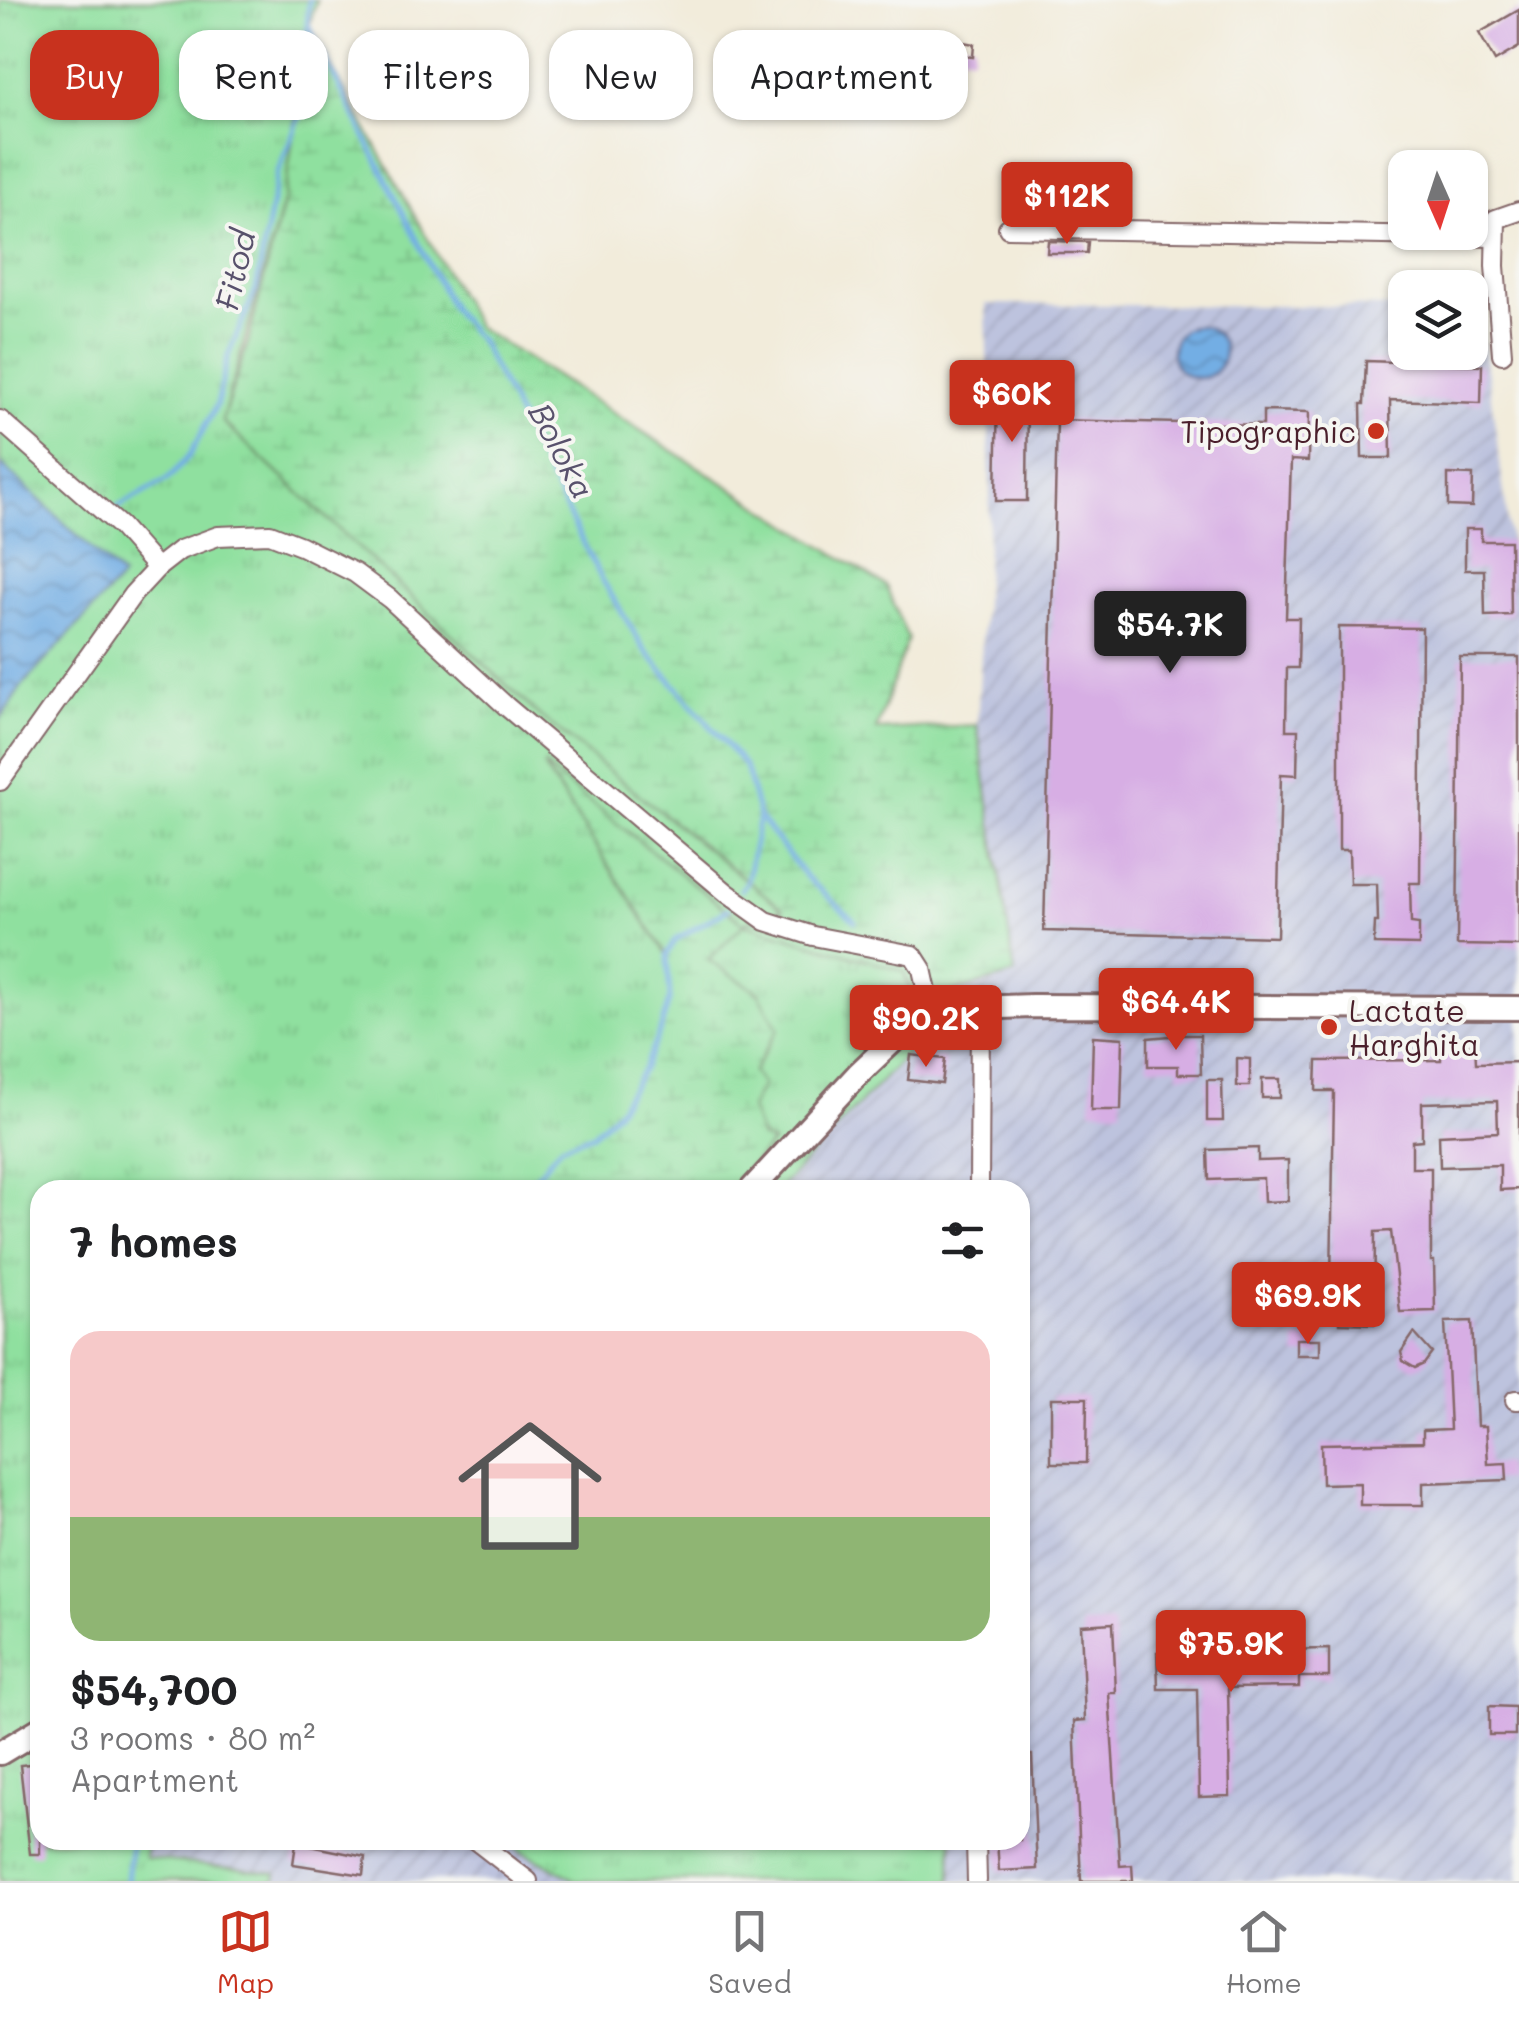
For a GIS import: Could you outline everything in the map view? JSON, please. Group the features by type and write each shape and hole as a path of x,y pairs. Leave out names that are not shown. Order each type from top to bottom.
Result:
{"main road":[{"path":"760,1180 859,1073 913,1022 932,1014 980,1007 1519,1008"},
{"path":"0,1753 30,1735"}],"street":[{"path":"1502,354 1496,219 1519,211"},
{"path":"1008,228 1494,236"},
{"path":"0,420 120,526 158,568"},
{"path":"0,781 134,594 158,568 194,544 239,533 270,534 355,573 390,599 614,798 766,921 812,936 914,955 922,969 932,1014"},
{"path":"979,1180 980,1007"},
{"path":"488,1850 528,1881"},
{"path":"976,1850 977,1881"}],"shaded area":[{"path":"986,304 1388,307 1388,370 1487,370 1519,604 1519,1881 951,1881 952,1850 1030,1850 1030,1180 788,1180 922,1039 914,1003 1015,974 977,725 990,494"},
{"path":"145,1850 521,1850 577,1881 275,1881 276,1874 144,1857"}],"green space":[{"path":"0,0 317,0 308,30 179,30 179,120 295,120 284,199 222,421 540,716 784,910 746,924 904,971 922,1038 787,1180 738,1180 772,1143 761,1138 750,1108 761,1085 753,1073 758,992 707,960 545,769 667,955 670,997 661,1028 643,1070 617,1111 593,1134 561,1146 532,1180 30,1180 30,1850 146,1850 145,1858 276,1873 275,1881 0,1881"},
{"path":"328,60 348,96 348,120 361,120 477,327 886,586 908,639 876,730 977,725 1015,974 914,1003 904,971 744,924 708,960 758,992 778,1029 753,1072 762,1085 750,1108 761,1138 772,1142 738,1180 532,1180 561,1146 593,1134 617,1111 643,1070 670,997 667,955 543,765 743,923 783,909 540,716 222,421 248,342 284,199 295,120 328,120"},
{"path":"521,1850 952,1850 951,1881 577,1881"}],"water":[{"path":"1198,326 1217,333 1224,352 1217,371 1198,378 1179,371 1172,352 1179,333"},
{"path":"0,463 122,577 21,687 0,720"}],"building":[{"path":"1519,10 1519,47 1495,61 1479,33"},
{"path":"968,43 974,44 973,57 968,56"},
{"path":"1048,241 1088,242 1087,253 1047,253"},
{"path":"1366,361 1388,362 1388,370 1482,370 1481,403 1390,400 1391,458 1362,458"},
{"path":"998,388 1028,388 1027,501 996,501"},
{"path":"1263,411 1309,412 1308,461 1291,460 1286,618 1299,618 1298,668 1287,668 1286,730 1298,730 1297,775 1281,774 1277,937 1044,931 1057,420 1263,425"},
{"path":"1448,474 1473,475 1472,507 1448,506"},
{"path":"1465,529 1481,529 1481,541 1510,541 1511,615 1485,616 1484,570 1465,570"},
{"path":"1339,627 1422,628 1420,883 1410,883 1411,923 1419,924 1419,945 1374,944 1377,884 1350,884 1349,850 1339,850"},
{"path":"1460,657 1519,657 1519,946 1457,945"},
{"path":"1200,1035 1201,1074 1178,1074 1178,1066 1148,1066 1148,1038"},
{"path":"1093,1036 1123,1038 1121,1110 1091,1110"},
{"path":"1475,1044 1476,1063 1519,1062 1519,1189 1500,1190 1500,1165 1440,1167 1439,1135 1498,1132 1497,1101 1422,1103 1422,1140 1412,1141 1412,1168 1431,1168 1435,1311 1400,1312 1391,1231 1375,1232 1374,1324 1340,1323 1340,1283 1331,1283 1334,1091 1316,1091 1317,1061 1441,1060 1441,1045"},
{"path":"911,1055 945,1059 942,1084 908,1080"},
{"path":"1237,1058 1250,1059 1250,1086 1237,1086"},
{"path":"1262,1079 1280,1079 1280,1098 1262,1098"},
{"path":"1207,1080 1222,1080 1223,1121 1207,1121"},
{"path":"1258,1148 1258,1161 1288,1160 1288,1201 1264,1202 1263,1178 1209,1180 1208,1150"},
{"path":"1472,1321 1477,1426 1486,1426 1488,1464 1506,1463 1507,1480 1423,1483 1423,1505 1360,1505 1360,1483 1322,1484 1321,1444 1423,1442 1423,1430 1450,1429 1445,1322"},
{"path":"1414,1333 1432,1353 1415,1368 1403,1361 1401,1352"},
{"path":"1296,1339 1320,1339 1320,1355 1296,1355"},
{"path":"1051,1398 1087,1398 1086,1463 1051,1463"},
{"path":"1113,1623 1116,1693 1109,1693 1120,1866 1132,1865 1133,1881 1081,1881 1074,1721 1085,1720 1081,1625"},
{"path":"1329,1649 1329,1677 1299,1677 1299,1687 1228,1688 1230,1796 1199,1797 1197,1689 1158,1689 1157,1652"},
{"path":"1489,1706 1515,1707 1515,1735 1489,1735"},
{"path":"1032,1755 1037,1869 999,1871 998,1850 1030,1850"},
{"path":"30,1764 30,1850 40,1850 40,1854 30,1854 20,1765"},
{"path":"295,1850 330,1850 365,1857 363,1875 293,1864"}],"waterway":[{"name":"Fitod","path":"118,507 168,479 190,455 217,404 228,356 256,289 277,174 300,116 309,0"},
{"name":"Boloka","path":"309,26 452,309 481,343 600,576 644,649 745,766 759,816 747,882 741,890"},
{"path":"759,817 806,877 855,921"},
{"name":"Boloka","path":"532,1180 561,1146 593,1134 617,1111 643,1070 661,1028 670,997 667,955 675,940 728,909"},
{"name":"Boloka","path":"127,1881 130,1850"}],"place":[{"name":"Tipographic","path":"1376,431"},
{"name":"Lactate Harghita","path":"1329,1027"}]}
